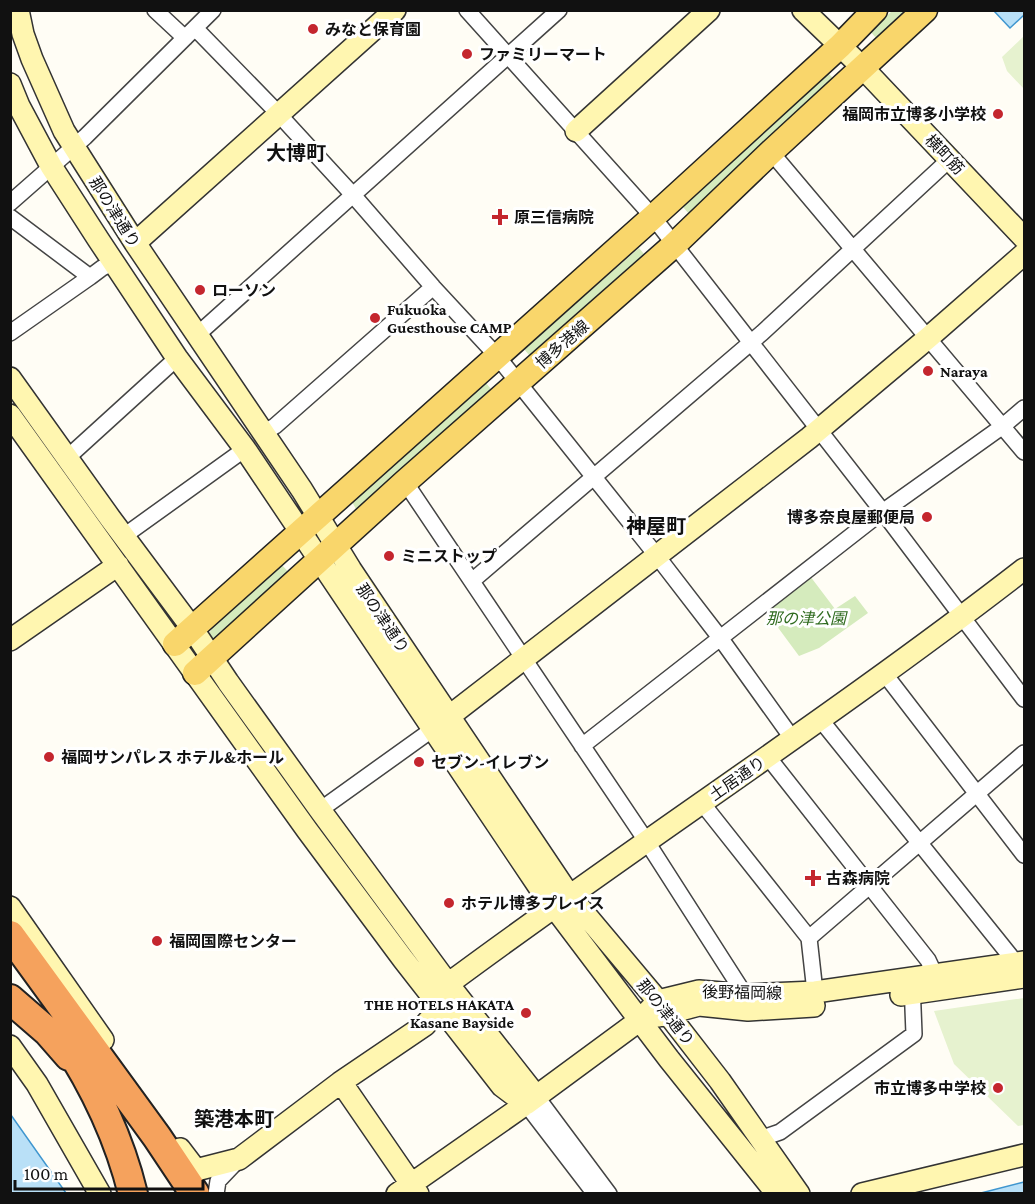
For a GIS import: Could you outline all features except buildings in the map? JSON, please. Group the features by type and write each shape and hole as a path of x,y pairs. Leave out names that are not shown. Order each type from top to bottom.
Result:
{"highway":[{"path":"10,935 157,1137 195,1194"},
{"path":"10,961 79,1062 98,1095 129,1175 133,1194"},
{"path":"10,989 63,1068 81,1103 97,1138 115,1194"},
{"path":"10,999 48,1032 147,1143 164,1171 169,1194"},
{"path":"157,1137 184,1184 184,1194"}],"main road":[{"name":"博多港線","path":"183,636 653,217 840,46 875,10"},
{"name":"博多港線","path":"204,665 405,482 674,245 925,10"}],"street":[{"name":"那の津通り","path":"18,10 32,59 64,131 135,243 263,433 310,524 328,553 640,1020 777,1194"},
{"path":"155,10 190,33 279,115 497,356 657,556 721,639 792,738"},
{"path":"10,203 74,147 213,10"},
{"path":"135,243 395,10"},
{"path":"467,10 653,217 883,512 1024,699"},
{"path":"197,335 559,10"},
{"path":"576,131 709,10"},
{"name":"横町筋","path":"803,10 862,68 1024,238"},
{"name":"那の津通り","path":"10,84 51,166 177,358 245,449 310,524"},
{"path":"771,152 1024,452"},
{"path":"472,581 750,342 950,159"},
{"path":"10,217 90,277"},
{"path":"320,810 441,723 819,429 1024,254"},
{"path":"10,333 102,268 115,262"},
{"path":"263,433 275,426 433,287"},
{"path":"68,458 177,358"},
{"path":"10,378 124,536 183,636 204,665 307,830 440,1008 502,1086 531,1100 609,1194"},
{"path":"582,746 883,512 1003,426 1024,408"},
{"path":"10,415 118,565 183,636"},
{"path":"124,536 245,449"},
{"path":"405,482 647,842 745,995"},
{"path":"10,640 118,565"},
{"name":"土居通り","path":"448,984 561,900 768,757 962,617 1024,569"},
{"path":"204,665 228,682 448,984 595,1194"},
{"path":"884,672 1024,855"},
{"path":"820,719 1022,967"},
{"path":"809,938 1024,753"},
{"path":"768,757 928,960 935,975"},
{"path":"702,802 809,938 815,992"},
{"name":"那の津通り","path":"561,900 663,1007 720,1081 799,1194"},
{"path":"10,907 196,1170 239,1159"},
{"name":"後野福岡線","path":"663,1007 699,991 745,995 912,986 935,975 1022,967"},
{"name":"後野福岡線","path":"663,1007 699,1005 748,1010 816,1006 1022,967"},
{"path":"760,1138 780,1132 914,1034 912,986"},
{"path":"341,1082 408,1190 640,1020 663,1007"},
{"path":"216,1194 218,1181 239,1159 341,1082 425,1025 440,1008"},
{"path":"10,1046 37,1084 100,1194"},
{"path":"862,1194 1024,1155"}],"green space":[{"path":"892,11 906,11 876,38 870,31"},
{"path":"1024,36 1024,89 1007,71 1002,57"},
{"path":"827,72 834,79 689,214 683,207"},
{"path":"639,248 644,254 529,355 524,349"},
{"path":"486,383 491,389 356,509 352,502"},
{"path":"282,565 291,575 217,640 209,639 212,628"},
{"name":"那の津公園","path":"810,576 835,609 855,596 868,613 819,648 799,656 765,610"},
{"name":"市立博多中学校","path":"1024,998 1024,1125 1018,1126 954,1064 934,1011"}],"water":[{"path":"994,11 1024,11 1024,15 1010,28"},
{"path":"11,1115 66,1193 11,1193"},
{"path":"1024,1182 1024,1193 981,1193"}],"place":[{"name":"みなと保育園","path":"313,29"},
{"name":"ファミリーマート","path":"467,54"},
{"name":"福岡市立博多小学校","path":"998,114"},
{"name":"原三信病院","path":"500,217"},
{"name":"ローソン","path":"200,290"},
{"name":"Fukuoka Guesthouse CAMP","path":"375,318"},
{"name":"Naraya","path":"928,371"},
{"name":"博多奈良屋郵便局","path":"927,517"},
{"name":"ミニストップ","path":"389,556"},
{"name":"福岡サンパレス ホテル&ホール","path":"49,757"},
{"name":"セブン-イレブン","path":"419,762"},
{"name":"古森病院","path":"813,878"},
{"name":"ホテル博多プレイス","path":"449,903"},
{"name":"福岡国際センター","path":"157,941"},
{"name":"THE HOTELS HAKATA Kasane Bayside","path":"526,1013"},
{"name":"市立博多中学校","path":"998,1088"}],"district":[{"name":"大博町","path":"296,153"},
{"name":"神屋町","path":"656,526"},
{"name":"築港本町","path":"234,1119"}]}
